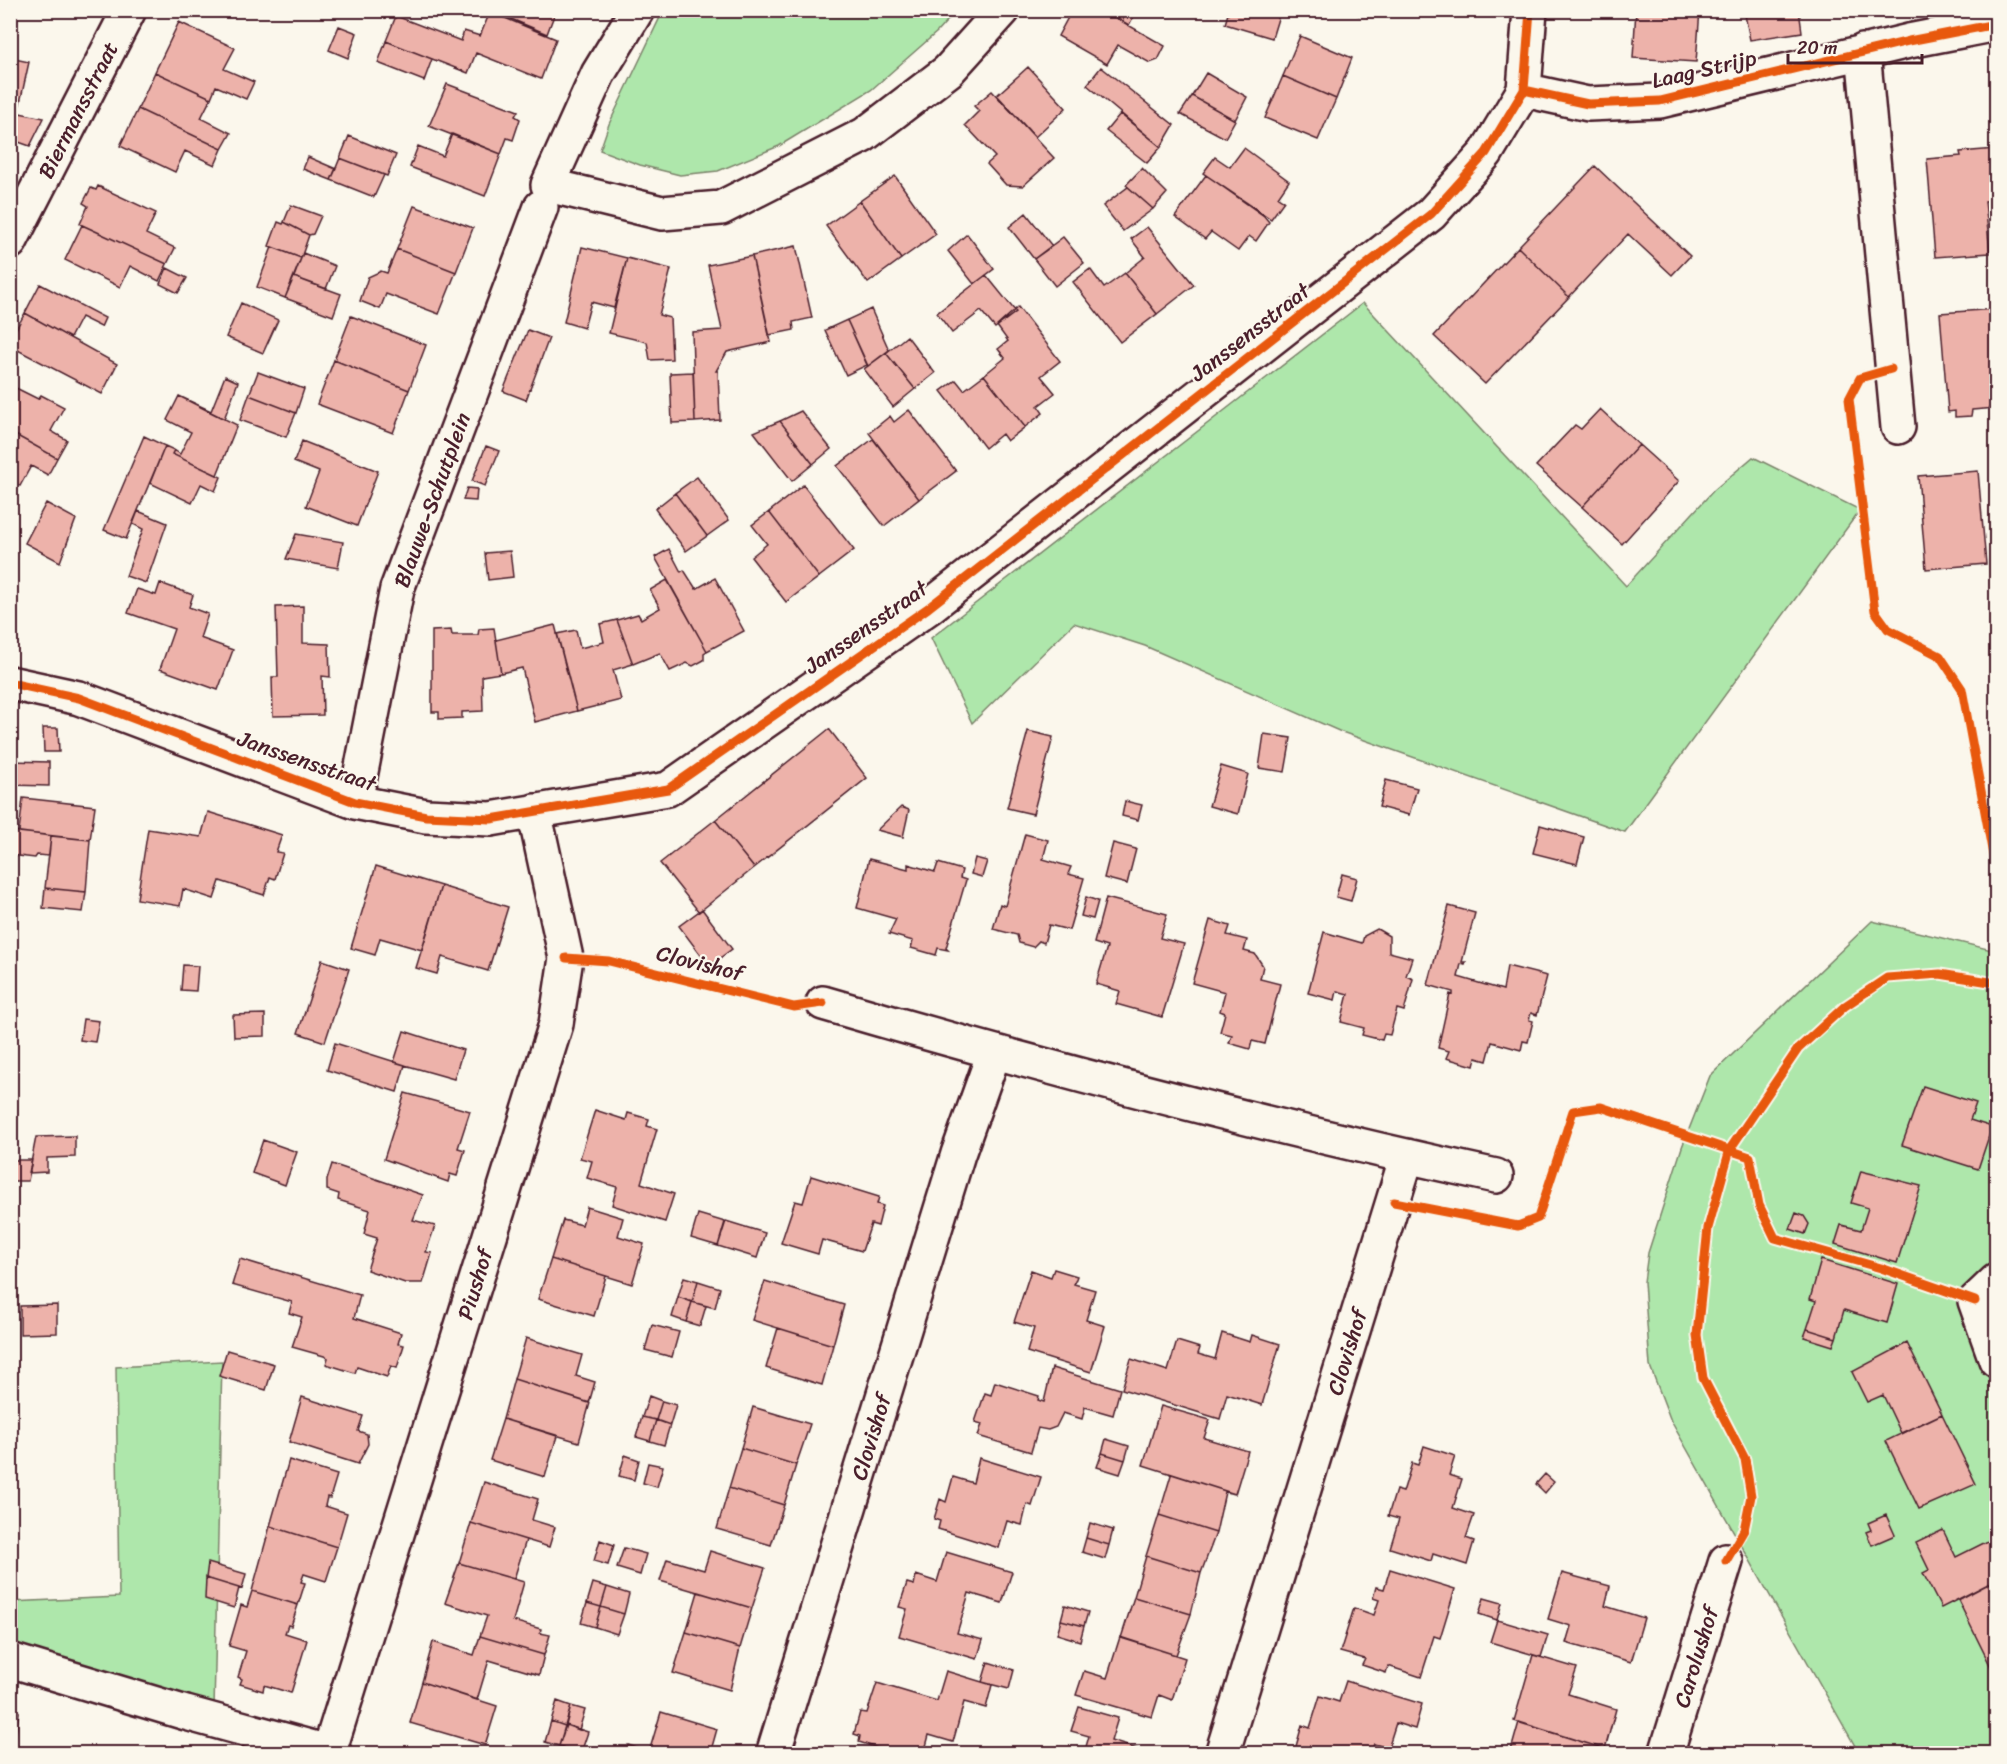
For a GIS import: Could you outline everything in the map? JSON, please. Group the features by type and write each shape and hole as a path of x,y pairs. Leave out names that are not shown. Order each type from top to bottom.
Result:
{"street":[{"name":"Biermansstraat","path":"10,242 129,10"},
{"path":"637,10 598,74 548,185 662,213 722,208 864,135 948,71 1003,10"},
{"name":"Janssensstraat","path":"10,684 79,698 355,801 437,816 491,819 668,789 928,608 1431,214 1486,153 1524,90 1530,10"},
{"name":"Laag Strijp","path":"1524,90 1588,104 1660,101 1863,51 1996,24"},
{"path":"1863,51 1898,427"},
{"name":"Blauwe-Schutplein","path":"355,801 398,589 541,207"},
{"name":"Piushof","path":"332,1753 556,1024 566,958 534,811"},
{"path":"823,1003 994,1053 1496,1176"},
{"name":"Clovishof","path":"773,1754 958,1154 994,1053"},
{"name":"Clovishof","path":"1222,1754 1407,1156"},
{"path":"1996,1281 1975,1301 1996,1360"},
{"name":"Carolushof","path":"1666,1754 1726,1561"},
{"path":"10,1660 186,1713 332,1753"}],"green space":[{"path":"663,10 956,11 937,32 871,90 779,146 718,171 680,175 640,165 600,150 609,124"},
{"path":"1363,303 1626,586 1714,490 1753,457 1860,510 1625,832 1339,731 1145,646 1074,623 972,723 931,638"},
{"path":"1872,921 1996,951 1996,1753 1859,1753 1671,1421 1650,1366 1644,1282 1648,1253 1682,1147 1710,1076"},
{"path":"222,1361 214,1709 11,1649 10,1602 119,1597 116,1367"}],"building":[{"path":"490,10 556,10 547,34"},
{"path":"1072,10 1102,10 1165,46 1158,60 1150,63 1118,45 1107,64 1058,36"},
{"path":"1102,10 1137,10 1129,25"},
{"path":"1229,10 1280,12 1272,38 1225,24"},
{"path":"1334,10 1372,10 1371,17"},
{"path":"1636,10 1700,10 1696,62 1633,58"},
{"path":"1744,10 1799,10 1802,32 1750,40"},
{"path":"490,12 556,39 541,79 476,53 468,73 386,41 396,16 461,41 464,31 480,36"},
{"path":"179,22 235,48 224,69 254,82 246,99 216,86 211,98 155,72"},
{"path":"339,26 357,33 348,58 329,50"},
{"path":"1300,36 1352,58 1336,99 1283,76"},
{"path":"386,41 432,59 424,81 378,63"},
{"path":"10,58 29,62 18,112 10,111"},
{"path":"1028,67 1066,108 1035,137 997,95"},
{"path":"1101,67 1174,125 1161,147 1087,85"},
{"path":"155,72 211,98 201,118 231,133 222,149 138,109"},
{"path":"1206,73 1247,97 1235,120 1192,96"},
{"path":"1283,76 1336,99 1318,140 1265,118"},
{"path":"447,84 518,111 515,116 520,119 513,140 507,138 501,154 429,126"},
{"path":"992,91 1054,158 1023,186 1006,185 987,164 995,157 965,125 979,111 974,106"},
{"path":"1192,96 1235,120 1225,138 1180,114"},
{"path":"138,109 222,149 215,165 185,151 175,172 120,146"},
{"path":"10,111 44,118 30,146 10,139"},
{"path":"1120,114 1161,147 1147,163 1106,131"},
{"path":"452,134 501,154 485,196 410,167 418,146 443,156"},
{"path":"349,136 396,155 387,176 340,158"},
{"path":"1244,148 1289,181 1278,197 1284,201 1271,219 1203,173 1215,157 1230,167"},
{"path":"1996,149 1996,200 1985,201 1990,253 1935,257 1927,159 1961,156 1960,152"},
{"path":"308,157 336,169 331,180 303,169"},
{"path":"340,158 384,175 374,197 331,180"},
{"path":"1595,166 1690,256 1672,275 1628,234 1569,297 1518,247"},
{"path":"1142,168 1167,193 1153,209 1126,185"},
{"path":"1206,175 1264,216 1269,222 1256,241 1249,236 1238,251 1211,232 1205,239 1175,217"},
{"path":"895,176 936,234 901,259 860,201"},
{"path":"98,186 156,213 146,234 175,248 167,264 80,224 88,206 83,203 91,188 96,190"},
{"path":"1128,187 1153,209 1123,231 1103,206"},
{"path":"860,201 901,259 868,283 826,226"},
{"path":"291,205 321,216 313,234 309,235 284,222"},
{"path":"414,206 473,228 456,272 397,249"},
{"path":"1026,213 1052,246 1034,259 1009,227"},
{"path":"278,222 283,224 284,222 309,235 301,258 269,246"},
{"path":"82,225 167,264 159,281 130,266 120,287 65,260"},
{"path":"1147,227 1194,285 1157,314 1125,273 1145,257 1131,239"},
{"path":"967,234 994,269 974,284 948,251"},
{"path":"1063,237 1084,263 1055,286 1034,259"},
{"path":"796,246 812,318 793,322 794,330 769,335 752,256"},
{"path":"272,247 301,258 285,298 257,287"},
{"path":"582,247 627,258 614,308 591,302 584,328 564,322"},
{"path":"1518,247 1569,297 1485,384 1434,336"},
{"path":"397,249 456,272 439,314 386,294 380,309 360,301 368,277 381,271 387,273"},
{"path":"303,253 335,266 326,289 294,277"},
{"path":"752,256 771,342 727,352 716,371 718,371 720,420 695,422 692,332 722,330 708,265"},
{"path":"627,258 671,269 659,315 670,318 672,359 650,360 647,342 609,333"},
{"path":"167,268 187,278 178,293 160,284"},
{"path":"1090,269 1104,288 1125,273 1157,314 1120,342 1073,282"},
{"path":"986,275 1016,312 995,328 981,311 952,333 937,313"},
{"path":"294,277 341,294 333,316 285,298"},
{"path":"40,284 105,318 101,327 81,317 70,338 25,313"},
{"path":"241,303 278,320 263,353 226,337"},
{"path":"1018,307 1060,361 1041,376 1055,393 1038,406 1043,413 1025,427 984,375 1005,358 998,349 1008,341 997,326"},
{"path":"871,309 889,350 868,366 847,320"},
{"path":"1996,309 1996,408 1972,410 1971,416 1955,417 1955,411 1948,412 1940,313"},
{"path":"25,313 117,364 102,394 10,346 10,340"},
{"path":"351,316 426,345 409,390 334,360"},
{"path":"847,320 867,365 846,375 825,330"},
{"path":"528,330 549,338 526,400 503,391"},
{"path":"907,336 935,373 915,389 886,353"},
{"path":"886,353 915,389 893,407 864,369"},
{"path":"334,360 409,390 393,433 317,404"},
{"path":"258,372 304,389 296,413 249,395"},
{"path":"693,372 695,422 672,423 670,373"},
{"path":"984,375 1025,427 1007,441 1002,434 985,448 941,391 956,380 964,390"},
{"path":"225,376 238,382 224,419 179,396 211,411"},
{"path":"10,385 38,399 41,395 64,407 51,431 67,440 57,458 10,432"},
{"path":"249,395 296,413 286,437 240,420"},
{"path":"179,396 237,425 217,475 172,454 174,450 180,454 191,432 167,420"},
{"path":"1600,409 1639,445 1582,507 1536,466 1575,425 1581,429"},
{"path":"909,410 956,471 919,499 869,433 890,416 894,422"},
{"path":"801,411 831,449 813,464 780,421"},
{"path":"780,421 813,464 792,481 754,432"},
{"path":"10,432 57,458 48,475 31,466 20,486 10,481"},
{"path":"144,436 165,446 126,539 104,530"},
{"path":"873,439 919,499 884,526 837,466"},
{"path":"302,441 378,471 357,526 306,506 319,472 294,462"},
{"path":"1639,445 1679,481 1622,544 1582,507"},
{"path":"165,446 174,450 172,454 221,477 215,491 201,484 192,503 150,483"},
{"path":"486,446 499,451 485,486 472,481"},
{"path":"1978,471 1986,564 1926,569 1918,476"},
{"path":"697,477 729,520 707,536 675,493"},
{"path":"803,485 854,550 819,577 769,512"},
{"path":"467,488 477,489 476,501 463,500"},
{"path":"675,493 707,536 686,551 655,509"},
{"path":"46,503 76,519 60,562 25,543"},
{"path":"138,511 167,523 146,583 126,576 143,529 133,524"},
{"path":"769,512 819,577 786,602 751,557 767,544 752,525"},
{"path":"296,534 343,542 338,568 286,559"},
{"path":"669,549 681,572 684,570 696,589 715,578 744,631 707,651 655,557"},
{"path":"510,551 513,577 488,580 485,553"},
{"path":"667,580 707,651 704,653 704,660 693,666 687,663 670,671 660,653 633,664 617,620 638,614 641,619 660,608 650,590"},
{"path":"160,583 193,595 189,607 208,614 200,638 233,650 218,690 160,669 174,629 128,613 137,589 156,595"},
{"path":"303,606 303,643 329,644 330,677 322,676 323,715 273,716 272,677 278,677 276,607"},
{"path":"617,620 633,664 613,670 621,700 577,711 557,634 576,630 580,648 604,642 600,624"},
{"path":"555,625 577,711 535,722 522,668 501,673 496,640"},
{"path":"494,628 501,673 482,676 483,711 462,712 462,718 439,719 439,712 432,712 432,631 451,630 452,635 478,635 479,629"},
{"path":"43,728 58,728 59,752 44,752"},
{"path":"829,729 867,778 754,868 715,820"},
{"path":"1028,731 1053,737 1033,814 1007,808"},
{"path":"1264,734 1291,738 1285,772 1259,768"},
{"path":"10,761 49,762 49,786 10,785"},
{"path":"1221,766 1248,774 1238,814 1209,806"},
{"path":"1386,780 1417,788 1409,815 1379,807"},
{"path":"23,798 95,806 90,840 19,832"},
{"path":"1125,801 1142,805 1138,820 1122,816"},
{"path":"901,807 909,810 903,837 877,830"},
{"path":"208,812 282,835 276,852 283,853 275,879 270,877 264,895 220,881 214,899 183,889 180,906 137,899 148,829 201,837"},
{"path":"715,820 754,868 699,912 660,863"},
{"path":"1540,825 1584,837 1577,864 1533,853"},
{"path":"13,831 51,836 49,856 37,855 35,858 10,855"},
{"path":"1025,834 1048,840 1043,859 1071,867 1068,874 1084,878 1069,930 1049,925 1044,943 1039,941 1033,947 1019,943 1017,935 993,929 1000,904 1005,906"},
{"path":"51,836 90,840 86,892 45,888"},
{"path":"1113,843 1136,849 1127,884 1104,878"},
{"path":"975,858 987,861 982,877 971,874"},
{"path":"869,859 908,869 908,864 935,872 938,863 962,870 960,878 966,880 946,948 948,950 938,948 936,955 911,948 913,941 889,934 896,919 857,908"},
{"path":"376,866 441,886 422,950 380,938 375,955 351,948"},
{"path":"1342,874 1357,878 1351,901 1336,897"},
{"path":"441,886 508,907 488,971 442,957 437,974 416,968"},
{"path":"45,888 86,892 83,912 43,908"},
{"path":"1086,897 1098,901 1093,919 1081,916"},
{"path":"1106,898 1167,914 1160,938 1184,944 1162,1017 1116,1004 1120,991 1096,984 1107,947 1094,943"},
{"path":"1449,906 1475,913 1462,962 1466,962 1465,965 1461,964 1458,977 1503,990 1507,966 1547,976 1537,1015 1531,1013 1529,1020 1533,1021 1528,1042 1523,1041 1521,1050 1492,1042 1487,1061 1476,1058 1474,1066 1446,1058 1449,1051 1438,1048 1450,994 1453,995 1453,992 1428,985"},
{"path":"702,909 732,949 709,966 679,926"},
{"path":"1210,920 1230,926 1227,935 1247,940 1244,951 1255,954 1263,966 1260,979 1280,984 1265,1044 1252,1041 1250,1049 1229,1043 1232,1035 1220,1032 1225,1013 1220,1011 1225,992 1192,983"},
{"path":"1377,929 1389,936 1389,952 1412,958 1406,976 1413,979 1404,1011 1397,1009 1390,1035 1384,1034 1382,1040 1362,1035 1364,1028 1341,1022 1348,994 1337,991 1335,1000 1308,993 1324,932 1362,943 1364,936"},
{"path":"322,960 349,969 325,1042 298,1033"},
{"path":"183,965 198,966 196,991 181,990"},
{"path":"265,1014 265,1036 234,1037 233,1015"},
{"path":"83,1019 99,1021 95,1042 80,1040"},
{"path":"404,1031 463,1050 454,1079 394,1062"},
{"path":"335,1043 405,1065 397,1092 327,1070"},
{"path":"1923,1086 1976,1103 1970,1120 1992,1127 1978,1169 1902,1145"},
{"path":"405,1093 470,1111 458,1148 465,1150 457,1176 450,1174 448,1182 384,1159"},
{"path":"595,1110 626,1120 628,1113 649,1119 647,1126 657,1129 641,1183 674,1194 665,1222 612,1205 617,1187 587,1178 592,1161 580,1158"},
{"path":"75,1136 75,1157 47,1158 47,1172 29,1173 36,1137"},
{"path":"263,1140 297,1152 285,1185 252,1173"},
{"path":"10,1160 32,1160 28,1181 10,1181"},
{"path":"332,1164 423,1195 413,1220 435,1226 426,1252 432,1253 423,1283 405,1283 367,1270 377,1238 364,1234 370,1210 338,1200 339,1194 327,1190 327,1180"},
{"path":"1861,1171 1921,1186 1897,1263 1835,1244 1841,1225 1861,1230 1868,1208 1851,1203"},
{"path":"811,1176 879,1197 877,1204 883,1206 878,1226 871,1224 862,1251 822,1240 818,1254 781,1243 795,1201 803,1203"},
{"path":"587,1207 623,1218 618,1236 644,1244 632,1284 551,1259 563,1220 582,1225"},
{"path":"1796,1213 1804,1216 1809,1224 1805,1234 1790,1229"},
{"path":"698,1214 725,1222 718,1246 691,1238"},
{"path":"726,1221 765,1233 757,1258 718,1246"},
{"path":"240,1259 360,1295 354,1318 401,1333 398,1344 404,1345 397,1368 391,1366 387,1377 357,1367 355,1373 326,1364 328,1358 324,1356 292,1347 302,1317 289,1313 292,1302 232,1285"},
{"path":"551,1259 606,1276 594,1316 538,1299"},
{"path":"1821,1260 1898,1284 1887,1323 1844,1310 1836,1338 1807,1329 1816,1301 1810,1299"},
{"path":"1054,1269 1077,1276 1074,1284 1095,1290 1086,1320 1105,1326 1091,1372 1027,1352 1034,1328 1014,1322 1031,1270 1051,1277"},
{"path":"684,1277 698,1281 692,1302 678,1297"},
{"path":"698,1281 720,1288 715,1308 692,1302"},
{"path":"765,1281 844,1305 833,1345 752,1320"},
{"path":"678,1297 692,1302 686,1322 672,1317"},
{"path":"692,1302 706,1306 700,1326 686,1322"},
{"path":"57,1305 57,1333 20,1334 20,1306"},
{"path":"652,1325 679,1332 672,1357 645,1350"},
{"path":"778,1328 833,1345 822,1385 766,1368"},
{"path":"1807,1329 1836,1338 1833,1346 1804,1337"},
{"path":"1222,1333 1250,1342 1252,1335 1280,1344 1262,1405 1227,1394 1220,1419 1122,1389 1131,1359 1168,1371 1177,1341 1200,1348 1198,1354 1215,1359"},
{"path":"526,1338 582,1355 576,1376 595,1382 589,1403 514,1379"},
{"path":"1907,1343 1942,1414 1901,1433 1883,1395 1867,1402 1852,1372"},
{"path":"227,1350 274,1364 266,1390 219,1376"},
{"path":"1052,1368 1120,1389 1113,1415 1085,1407 1082,1419 1063,1413 1056,1427 1048,1430 1038,1428 1031,1452 978,1436 982,1424 975,1422 985,1393 991,1395 995,1382 1039,1396 1038,1400 1044,1402"},
{"path":"514,1379 590,1403 579,1442 503,1419"},
{"path":"649,1396 662,1401 656,1420 642,1417"},
{"path":"302,1397 363,1416 358,1431 367,1434 368,1444 358,1464 289,1442"},
{"path":"662,1401 676,1405 670,1425 656,1420"},
{"path":"1161,1406 1210,1420 1204,1438 1248,1451 1235,1494 1143,1465"},
{"path":"753,1407 810,1424 796,1465 741,1448"},
{"path":"1942,1414 1976,1484 1919,1509 1886,1441"},
{"path":"642,1417 656,1420 650,1441 636,1437"},
{"path":"503,1419 557,1436 545,1477 490,1460"},
{"path":"656,1420 670,1425 664,1445 650,1441"},
{"path":"1106,1439 1129,1446 1125,1460 1102,1453"},
{"path":"1424,1446 1455,1456 1449,1475 1462,1479 1453,1508 1474,1515 1466,1538 1474,1541 1467,1565 1433,1554 1431,1561 1390,1548 1399,1519 1388,1516 1396,1490 1403,1492 1412,1463 1418,1465"},
{"path":"741,1448 796,1465 784,1505 729,1488"},
{"path":"1102,1453 1125,1460 1120,1474 1097,1467"},
{"path":"625,1455 639,1460 634,1480 619,1476"},
{"path":"979,1458 1041,1477 1032,1506 1027,1504 1022,1525 1007,1521 999,1548 938,1529 940,1521 934,1519 940,1499 946,1502 953,1477 973,1483"},
{"path":"289,1460 337,1475 325,1506 347,1513 337,1547 270,1526"},
{"path":"648,1463 663,1466 657,1487 643,1483"},
{"path":"1169,1473 1235,1494 1225,1492 1216,1533 1159,1515 1171,1475"},
{"path":"1545,1474 1554,1482 1545,1493 1536,1484"},
{"path":"484,1482 538,1499 532,1520 555,1527 549,1547 471,1523"},
{"path":"729,1488 784,1505 771,1545 717,1529"},
{"path":"1159,1515 1216,1533 1201,1573 1146,1556"},
{"path":"1886,1515 1895,1535 1872,1545 1866,1532 1871,1530 1868,1523"},
{"path":"471,1523 526,1540 514,1579 459,1563"},
{"path":"1090,1523 1113,1530 1109,1545 1086,1538"},
{"path":"270,1526 337,1547 326,1581 304,1574 301,1582 305,1583 298,1605 252,1591"},
{"path":"1943,1530 1956,1557 1996,1537 1996,1580 1941,1608 1923,1573 1929,1570 1916,1543"},
{"path":"1086,1538 1109,1545 1105,1559 1082,1552"},
{"path":"600,1540 614,1545 608,1565 594,1561"},
{"path":"624,1548 646,1554 640,1575 617,1568"},
{"path":"710,1551 765,1568 752,1608 660,1581 667,1559 704,1570"},
{"path":"946,1552 1012,1572 1002,1603 969,1593 957,1633 983,1640 977,1659 899,1636 907,1609 899,1607 907,1583 914,1585 916,1575 937,1582"},
{"path":"1146,1556 1201,1573 1191,1614 1134,1597"},
{"path":"208,1563 246,1574 242,1589 206,1578"},
{"path":"459,1563 524,1582 513,1621 541,1629 540,1633 550,1635 544,1655 480,1636 487,1616 445,1603"},
{"path":"1390,1569 1455,1589 1440,1638 1434,1636 1421,1677 1388,1666 1386,1673 1362,1665 1365,1659 1340,1652 1354,1608 1374,1615 1379,1600 1373,1598 1376,1587 1384,1589"},
{"path":"1562,1573 1610,1586 1605,1606 1644,1618 1631,1662 1566,1643 1571,1626 1548,1619"},
{"path":"206,1578 239,1588 234,1608 205,1599"},
{"path":"1996,1580 1996,1664 1991,1667 1958,1600"},
{"path":"593,1583 607,1587 601,1607 587,1603"},
{"path":"607,1587 629,1594 624,1614 601,1607"},
{"path":"252,1591 298,1605 291,1626 288,1625 285,1633 307,1640 291,1693 264,1685 263,1691 240,1684 242,1679 238,1677 246,1651 229,1646 241,1605 247,1607"},
{"path":"698,1592 752,1608 740,1648 686,1632"},
{"path":"1134,1597 1191,1614 1176,1655 1121,1638"},
{"path":"1484,1598 1502,1603 1497,1620 1479,1614"},
{"path":"587,1603 601,1607 595,1627 581,1623"},
{"path":"1065,1605 1088,1612 1084,1626 1061,1620"},
{"path":"601,1607 624,1614 617,1634 595,1627"},
{"path":"1061,1620 1084,1626 1080,1641 1057,1634"},
{"path":"1497,1620 1548,1635 1541,1657 1490,1642"},
{"path":"686,1632 740,1648 730,1690 673,1673"},
{"path":"480,1636 544,1655 539,1675 489,1660 477,1700 422,1682 433,1642 474,1655"},
{"path":"1120,1637 1185,1658 1172,1700 1159,1695 1152,1717 1076,1695 1084,1671 1107,1678"},
{"path":"1533,1655 1577,1668 1568,1694 1616,1709 1605,1749 1514,1721"},
{"path":"988,1662 1014,1670 1009,1689 982,1682"},
{"path":"946,1671 992,1685 986,1708 964,1702 953,1742 929,1735 924,1754 896,1754 859,1742 860,1736 854,1734 860,1712 867,1713 877,1683 937,1701"},
{"path":"1346,1681 1422,1704 1415,1729 1396,1723 1388,1748 1374,1744 1370,1754 1302,1754 1295,1750 1302,1725 1310,1728 1320,1696 1339,1702"},
{"path":"422,1682 497,1706 485,1745 410,1723"},
{"path":"557,1701 571,1706 565,1726 551,1721"},
{"path":"571,1706 585,1710 579,1730 566,1725"},
{"path":"1079,1707 1118,1718 1111,1741 1153,1754 1084,1754 1089,1736 1071,1731"},
{"path":"10,1711 19,1712 15,1741 10,1740"},
{"path":"661,1712 717,1729 710,1754 649,1752"},
{"path":"551,1721 565,1726 559,1746 545,1742"},
{"path":"1519,1722 1605,1749 1604,1754 1510,1754"},
{"path":"566,1725 588,1732 581,1753 559,1746"},
{"path":"628,1745 655,1754 625,1754"}],"cycle path":[{"path":"10,683 79,698 355,802 426,816 491,819 668,789 928,608 1431,214 1486,153 1524,90 1530,10"},
{"path":"1524,90 1588,104 1660,101 1909,41 1996,24"},
{"path":"1891,369 1860,378 1849,399 1875,611 1888,629 1940,656 1962,689 1996,871"},
{"path":"566,958 609,961 794,1007 823,1003"},
{"path":"1726,1561 1744,1530 1751,1496 1745,1459 1703,1378 1697,1335 1708,1228 1730,1149 1798,1049 1845,1006 1887,978 1940,974 1996,983"},
{"path":"1394,1202 1518,1226 1538,1218 1573,1111 1601,1107 1750,1157 1759,1205 1775,1238 1881,1268 1975,1301"}]}
